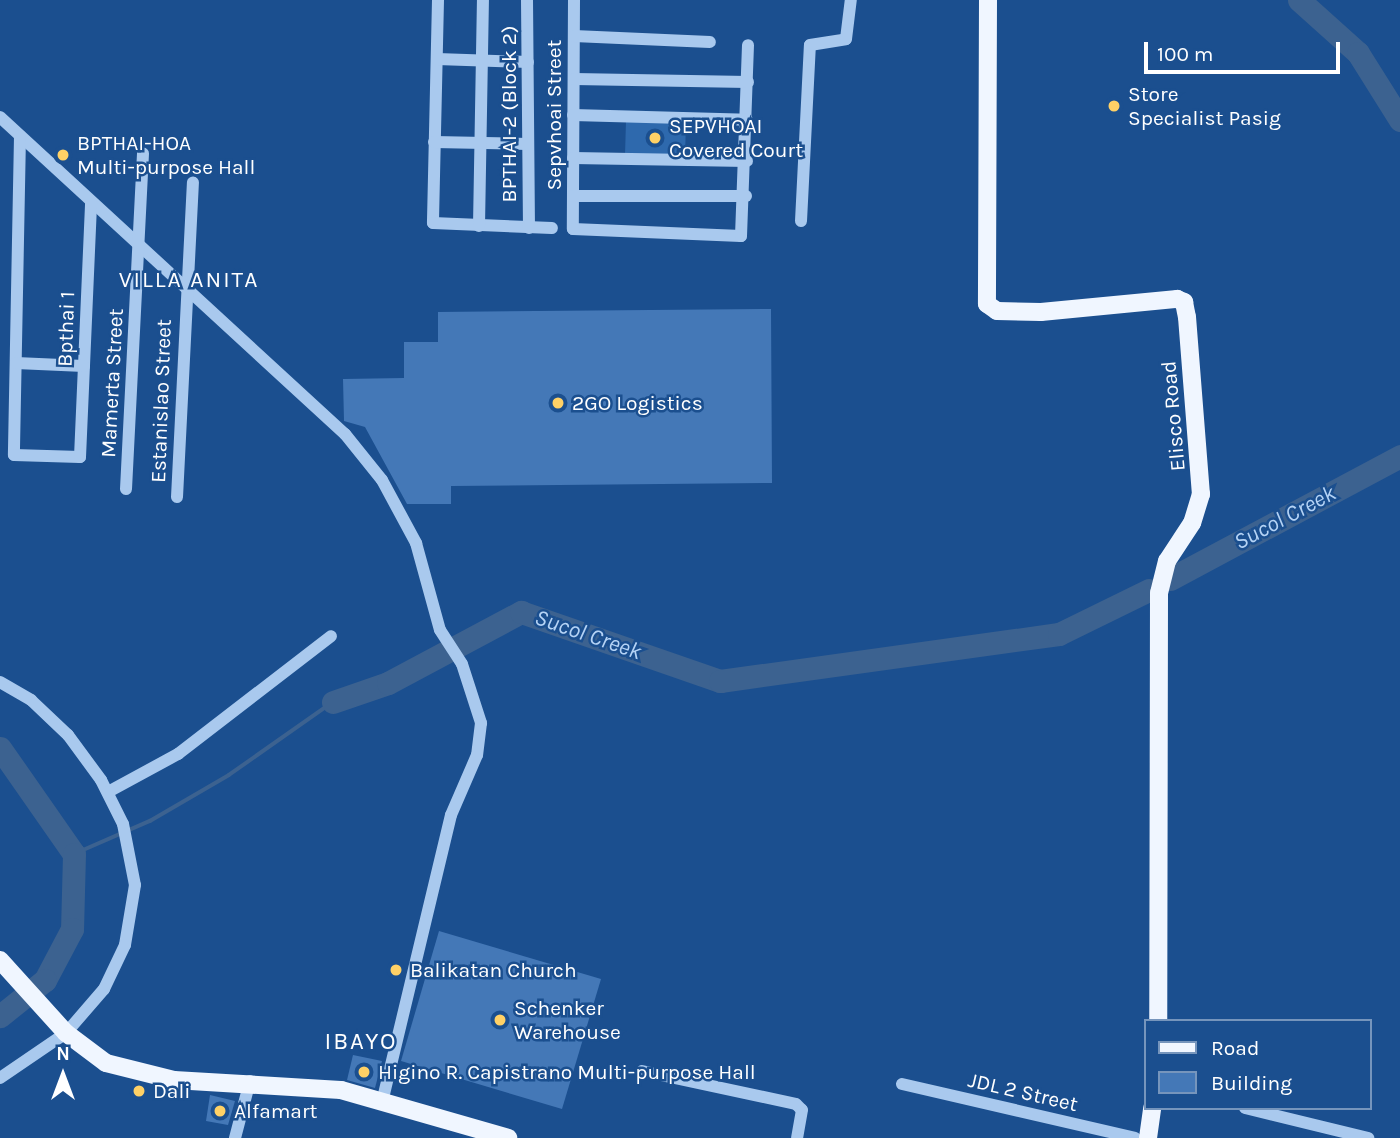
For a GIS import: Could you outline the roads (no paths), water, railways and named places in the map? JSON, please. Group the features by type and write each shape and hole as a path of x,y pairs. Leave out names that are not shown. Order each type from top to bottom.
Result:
{"main road":[{"name":"Elisco Road","path":"988,0 987,303 997,311 1041,312 1177,299 1184,302 1187,317 1201,494 1192,523 1167,561 1159,593 1158,1019"},
{"path":"0,960 66,1033 106,1063 141,1074 250,1081 383,1099 508,1138"},
{"path":"1148,1138 1152,1110"}],"street":[{"path":"438,0 434,224 552,228"},
{"path":"479,226 483,0"},
{"name":"BPTHAI-2 (Block 2)","path":"527,0 529,228"},
{"name":"Sepvhoai Street","path":"574,0 573,229 737,237 746,196"},
{"path":"801,221 810,45 846,39 851,0"},
{"path":"574,36 710,42"},
{"path":"573,196 746,196 748,45"},
{"path":"437,59 528,62"},
{"path":"574,79 748,82"},
{"path":"573,116 747,120"},
{"path":"0,117 137,247 292,381 382,480 416,543 444,638 458,657 481,716 477,755 451,815 383,1099"},
{"path":"20,136 16,363 84,366"},
{"path":"434,142 528,144"},
{"name":"Mamerta Street","path":"126,489 143,153"},
{"path":"573,158 747,161"},
{"name":"Estanislao Street","path":"177,497 185,288 193,182"},
{"name":"Bpthai 1","path":"16,363 14,455 80,457 91,203"},
{"path":"108,792 178,754 331,636"},
{"path":"0,682 30,700 68,735 108,792 128,841 135,885 125,945 104,989 66,1033 0,1078"},
{"path":"642,1071 796,1104 802,1110 797,1138"},
{"path":"235,1138 250,1081"},
{"name":"JDL 2 Street","path":"902,1084 1135,1138"},
{"path":"1253,1110 1368,1138"}],"waterway":[{"path":"1299,0 1358,53 1400,120"},
{"name":"Sucol Creek","path":"1170,579 1400,456"},
{"name":"Sucol Creek","path":"333,702 388,683 521,612 720,681 1059,634 1149,590"},
{"name":"Sucol Creek","path":"74,854 150,821 229,775 333,702"},
{"path":"0,748 74,854 72,929 45,980 0,1016"}],"place":[{"name":"Store Specialist Pasig","path":"1114,106"},
{"name":"SEPVHOAI Covered Court","path":"655,138"},
{"name":"BPTHAI-HOA Multi-purpose Hall","path":"63,155"},
{"name":"2GO Logistics","path":"558,403"},
{"name":"Balikatan Church","path":"396,970"},
{"name":"Schenker Warehouse","path":"500,1020"},
{"name":"Higino R. Capistrano Multi-purpose Hall","path":"364,1072"},
{"name":"Dali","path":"139,1091"},
{"name":"Alfamart","path":"220,1111"}],"district":[{"name":"VILLA ANITA","path":"189,280"},
{"name":"IBAYO","path":"361,1042"}]}
